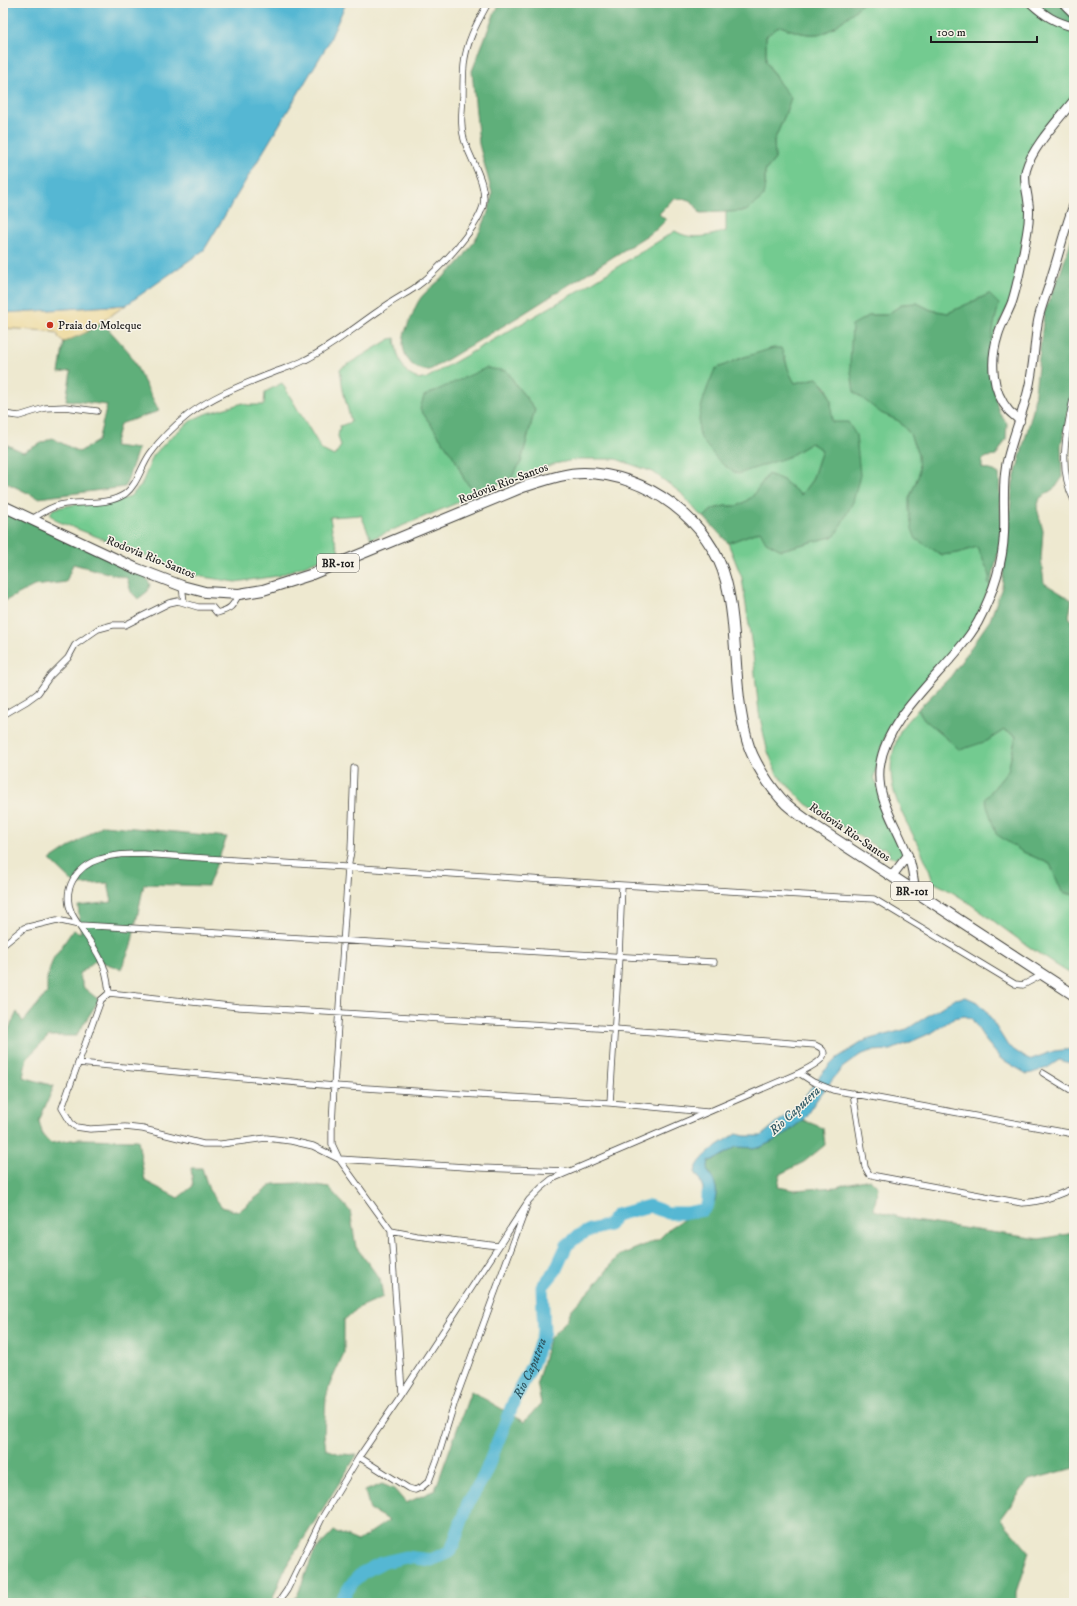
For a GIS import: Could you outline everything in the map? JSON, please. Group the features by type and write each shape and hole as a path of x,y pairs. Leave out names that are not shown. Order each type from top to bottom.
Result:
{"highway":[{"name":"Rodovia Rio-Santos","path":"3,506 135,568 182,586 205,592 239,594 263,590 310,575 516,490 556,476 584,473 612,476 643,486 672,504 690,520 705,537 718,558 726,581 732,616 737,683 747,741 772,786 786,803 814,826 1074,995"}],"street":[{"path":"32,519 60,505 102,502 115,499 126,493 133,486 149,455 161,440 188,416 210,400 304,361 322,351 388,304 413,289 431,275 452,253 476,222 483,206 484,195 482,183 464,138 461,121 464,64 467,50 472,33 488,3"},
{"path":"1031,3 1043,15 1060,23 1074,26"},
{"path":"1063,3 1074,14"},
{"path":"1020,421 1008,411 1000,396 994,378 993,363 995,346 998,334 1012,302 1027,232 1029,212 1024,180 1026,170 1030,160 1039,146 1074,100"},
{"path":"915,892 914,878 908,855 882,796 879,782 880,764 883,752 892,732 922,692 965,641 978,622 999,570 1004,536 1006,467 1029,389 1042,304 1074,204"},
{"path":"1074,395 1067,426 1065,447 1066,482 1074,500"},
{"path":"3,414 19,416 45,408 65,407 97,411"},
{"path":"182,586 184,602"},
{"path":"3,715 38,693 50,676 68,658 75,645 98,629 113,625 124,625 163,605 178,601 198,607 212,607 217,613 228,610 233,606 239,594"},
{"path":"354,768 351,850 348,868 340,1013 334,1086 332,1144 339,1159 391,1231 402,1394"},
{"path":"109,993 108,980 104,965 100,956 79,925 68,903 68,890 71,881 77,873 98,859 113,856 143,854 348,868 874,898 1015,984 1023,985 1042,975"},
{"path":"892,876 908,855"},
{"path":"610,1103 620,956 622,884"},
{"path":"3,945 24,928 57,920 79,925 714,962"},
{"path":"278,1603 287,1590 323,1516 359,1457 402,1394 498,1246 530,1200 541,1188 552,1179 799,1073 821,1061 823,1052 820,1047 815,1045 615,1029 239,1007 109,993 101,1000 62,1108 71,1123 76,1127 90,1129 125,1127 143,1129 203,1144 220,1144 266,1138 291,1141 313,1146 339,1159 481,1168 570,1171"},
{"path":"78,1063 334,1086 610,1103 708,1112"},
{"path":"799,1073 813,1082 833,1090 1074,1134"},
{"path":"1043,1073 1074,1092"},
{"path":"853,1093 864,1167 870,1174 1022,1203 1050,1199 1074,1188"},
{"path":"359,1457 408,1488 415,1490 429,1481 455,1402 530,1200"},
{"path":"391,1231 418,1236 498,1246"}],"green space":[{"path":"501,3 863,3 838,24 823,33 806,34 780,26 766,36 766,61 777,80 791,98 774,141 775,159 765,171 763,197 746,211 700,213 690,200 673,199 659,214 666,220 657,229 523,314 430,370 422,370 410,363 406,356 403,345 404,335 422,296 453,269 467,252 482,228 491,202 492,193 479,144 472,71 495,12"},
{"path":"863,3 1028,3 1036,14 1074,28 1074,94 1043,134 1026,163 1028,215 1011,301 996,330 990,349 993,327 989,294 948,313 931,310 917,303 903,304 886,315 870,315 881,413 899,421 910,434 918,455 919,474 909,499 930,547 942,555 958,553 977,546 990,575 991,584 972,628 909,704 885,737 874,777 904,854 896,858 887,855 889,851 883,847 880,849 806,804 777,774 767,749 759,713 753,654 742,578 728,543 760,531 781,550 834,536 831,401 827,388 817,378 795,383 789,373 785,357 755,355 741,358 708,387 699,425 788,457 811,443 822,450 812,480 801,495 783,480 768,474 752,497 738,506 725,506 713,509 704,517 699,514 681,493 653,472 616,459 579,459 554,464 510,480 521,462 535,409 507,371 420,409 455,459 464,479 476,495 371,539 361,515 330,517 332,530 339,552 278,576 235,582 197,576 57,521 50,514 53,509 71,505 106,502 128,498 141,486 153,456 170,438 192,420 205,414 243,403 247,405 264,405 265,392 282,383 322,450 334,456 341,446 338,436 340,426 351,422 343,390 340,369 390,339 395,338 398,355 403,367 416,378 425,379 580,290 675,231 687,236 700,237 726,231 726,212 746,211 765,184 765,171 775,159 774,141 785,115 790,98 766,61 766,36 780,26 806,34 823,33 850,15"},
{"path":"1028,3 1074,3 1074,26 1036,14"},
{"path":"1074,232 1074,384 1061,445 1062,478 1056,487 1040,498 1037,508 1043,531 1041,559 1044,583 1072,600 1069,616 1074,627 1074,804 1070,807 1074,813 1074,895 1062,892 1050,864 1021,851 996,834 985,799 1008,771 1016,736 1004,730 987,741 960,750 924,719 918,709 951,676 990,620 1002,587 1013,483 1033,410 1044,313 1061,271"},
{"path":"989,294 999,304 992,338 990,361 992,383 998,410 1007,423 1006,439 996,456 987,457 982,460 982,468 999,474 1002,536 991,584 988,583 990,575 977,547 958,553 942,555 916,539 912,529 909,499 919,474 918,455 910,434 899,421 881,413 854,392 850,365 852,325 870,315 886,315 903,304 917,303 931,310 948,313"},
{"path":"102,322 129,352 159,411 120,424 114,446 138,449 125,487 38,498 3,481 3,443 23,452 52,438 79,452 98,441 107,405 66,400 71,371 59,373 64,342"},
{"path":"773,348 781,348 795,383 817,378 829,393 832,422 848,422 856,435 860,475 853,502 835,536 781,550 766,542 760,531 728,543 704,517 713,509 725,506 738,506 752,497 768,474 783,480 801,495 812,480 822,450 811,443 788,457 738,474 726,467 716,458 702,440 699,431 702,403 715,369 741,358"},
{"path":"486,368 507,371 535,409 521,462 510,480 476,495 464,479 455,459 420,409 424,396"},
{"path":"3,508 144,574 150,584 148,591 138,599 131,592 127,578 73,564 66,582 34,586 3,602"},
{"path":"918,709 924,719 987,741 1004,730 1016,736 1008,771 985,799 1021,851 1050,864 1062,892 1074,895 1074,976 1033,950 963,899 933,882 926,861 900,807 894,790 891,771 893,751 902,728"},
{"path":"103,825 227,837 208,886 144,884 131,946 121,969 96,960 79,974 84,988 99,1000 76,1036 49,1036 27,1058 23,1077 54,1086 39,1121 43,1136 51,1143 78,1139 138,1140 145,1181 178,1198 193,1186 191,1168 202,1168 209,1190 222,1207 238,1212 273,1184 300,1183 329,1188 350,1211 356,1247 380,1279 383,1297 358,1308 344,1320 344,1353 330,1384 326,1398 324,1434 326,1449 340,1454 357,1455 285,1568 271,1603 3,1603 3,1038 6,1035 17,1012 23,1022 47,993 47,978 53,959 73,930 81,933 78,906 112,902 108,883 76,885 50,860"},
{"path":"803,1120 823,1128 825,1145 804,1162 780,1174 778,1187 794,1190 837,1187 870,1179 878,1187 874,1210 914,1221 1039,1239 1074,1233 1074,1468 1029,1480 1001,1519 1029,1552 1016,1592 1016,1603 290,1603 298,1594 314,1552 334,1531 358,1541 389,1520 370,1510 365,1491 382,1484 394,1489 406,1503 435,1490 471,1391 524,1422 541,1403 537,1383 549,1339 567,1320 571,1310 601,1278 618,1256 659,1239 670,1228 689,1216 709,1212 715,1201 716,1186 707,1170 709,1161 716,1159 736,1147 759,1148 781,1137"}],"sand":[{"name":"Praia do Moleque","path":"126,305 85,333 64,342 59,338 57,333 3,328 3,313"}],"water":[{"path":"3,3 346,3 328,44 204,250 126,305 3,313"},
{"path":"966,997 977,1002 986,1011 1008,1046 1029,1060 1054,1051 1073,1049 1074,1064 1059,1060 1047,1068 1027,1074 1000,1058 986,1041 972,1019 965,1016 954,1018 933,1032 891,1050 871,1051 860,1055 842,1068 818,1098 803,1120 781,1137 759,1148 736,1147 716,1159 709,1161 707,1170 716,1186 716,1196 709,1212 703,1210 706,1200 703,1193 703,1188 695,1172 701,1160 712,1150 736,1134 745,1136 761,1136 798,1105 823,1072 837,1058 866,1040 907,1029 954,999"}],"waterway":[{"name":"Rio Caputera","path":"339,1603 353,1582 362,1573 381,1563 406,1557 431,1560 451,1551 468,1503 484,1476 514,1401 532,1365 544,1332 542,1287 555,1271 567,1245 578,1236 590,1230 609,1225 616,1215 649,1206 668,1213 687,1213 703,1210 708,1204 708,1194"}],"place":[{"name":"Praia do Moleque","path":"50,325"}]}
